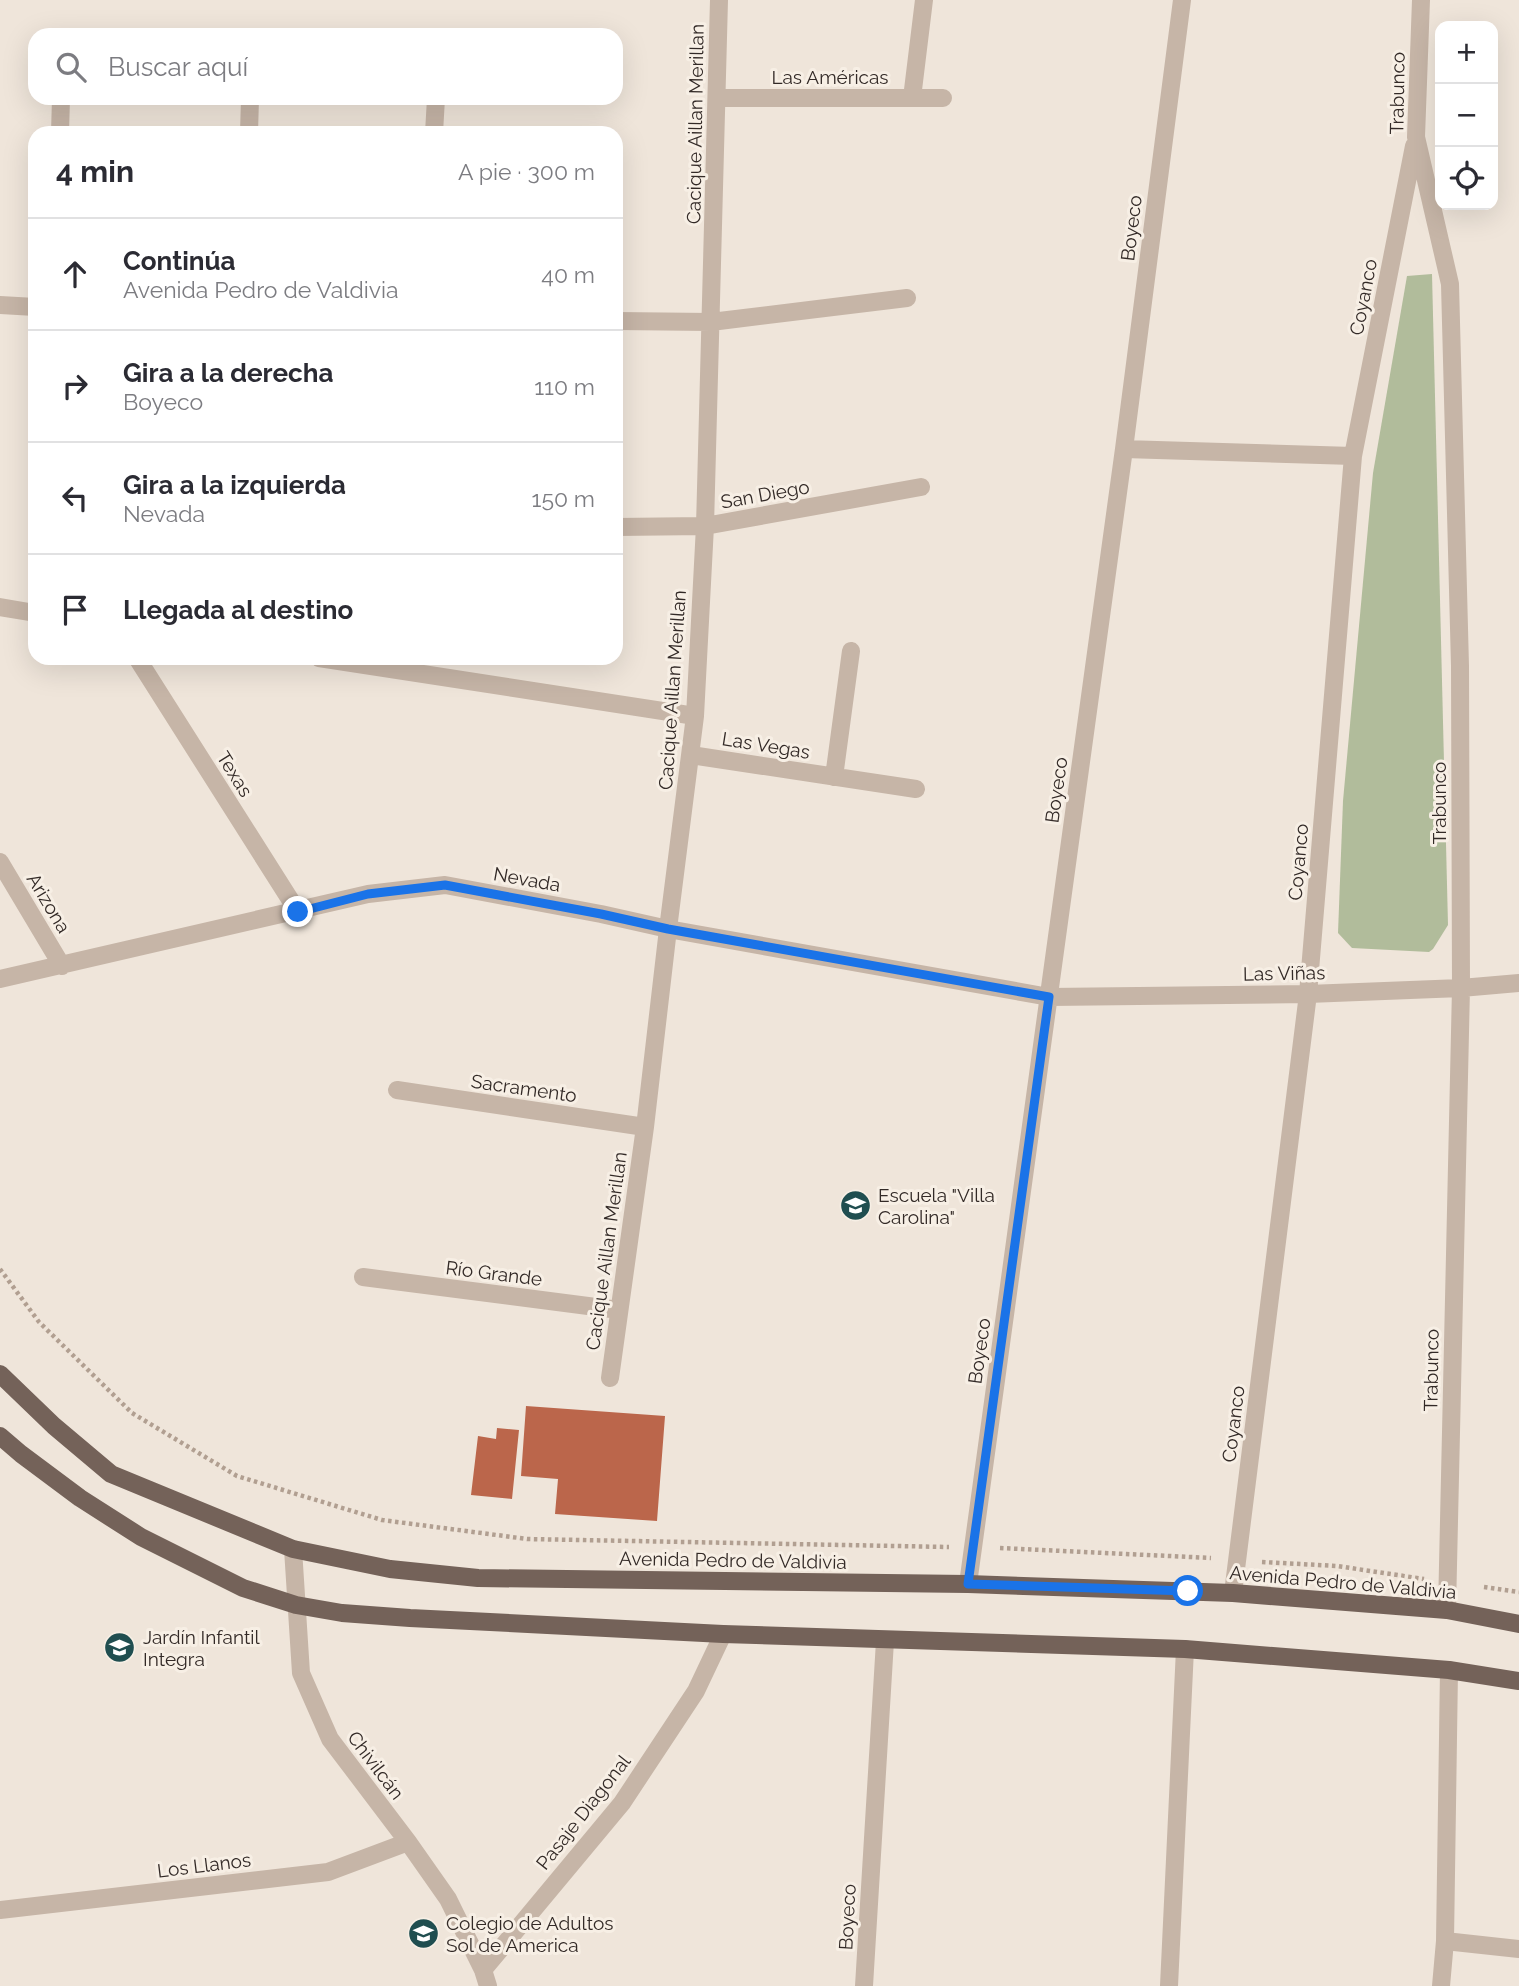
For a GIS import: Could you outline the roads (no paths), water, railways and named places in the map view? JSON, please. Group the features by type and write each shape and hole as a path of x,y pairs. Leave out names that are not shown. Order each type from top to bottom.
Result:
{"main road":[{"name":"Avenida Pedro de Valdivia","path":"0,1374 54,1426 111,1474 293,1549 390,1569 478,1578 968,1584 1233,1593 1447,1610 1519,1624"},
{"path":"0,1436 80,1498 141,1537 243,1588 296,1605 342,1613 885,1641 1185,1648 1449,1670 1519,1681"}],"street":[{"name":"Cacique Aillan Merillan","path":"610,1378 645,1127 695,716 705,526 719,0"},
{"path":"912,98 924,0"},
{"name":"Boyeco","path":"968,1584 1124,449 1182,0"},
{"name":"Trabunco","path":"1421,0 1416,137 1450,284 1460,666 1461,988 1447,1610"},
{"name":"Las Américas","path":"717,98 943,98"},
{"path":"60,126 61,105"},
{"path":"249,126 250,105"},
{"path":"434,126 436,105"},
{"name":"Coyanco","path":"1233,1593 1308,994 1353,456 1416,137"},
{"path":"623,321 711,322 907,298"},
{"path":"0,305 28,306"},
{"path":"1124,449 1353,456"},
{"name":"San Diego","path":"623,527 705,526 921,487"},
{"path":"0,607 28,612"},
{"name":"Las Vegas","path":"834,777 850,651"},
{"name":"Texas","path":"141,665 298,912"},
{"path":"364,665 695,716"},
{"name":"Las Vegas","path":"691,755 916,789"},
{"name":"Arizona","path":"0,862 62,966"},
{"name":"Nevada","path":"0,979 368,894 445,885 668,929 1049,997"},
{"name":"Las Viñas","path":"1049,997 1308,994 1519,984"},
{"name":"Sacramento","path":"397,1090 645,1127"},
{"name":"Río Grande","path":"363,1277 619,1310"},
{"name":"Chivilcán","path":"293,1549 301,1673 330,1739 448,1899 485,1978"},
{"name":"Pasaje Diagonal","path":"485,1978 622,1803 696,1691 723,1634"},
{"name":"Boyeco","path":"864,1986 885,1641"},
{"path":"1168,1986 1185,1648"},
{"path":"1441,1986 1445,1941 1449,1670"},
{"name":"Los Llanos","path":"0,1910 328,1872 408,1842"},
{"path":"1445,1941 1519,1949"}],"place":[{"name":"Escuela \"Villa Carolina\"","path":"855,1206"},
{"name":"Jardín Infantil Integra","path":"120,1648"},
{"name":"Colegio de Adultos Sol de America","path":"423,1934"}]}
